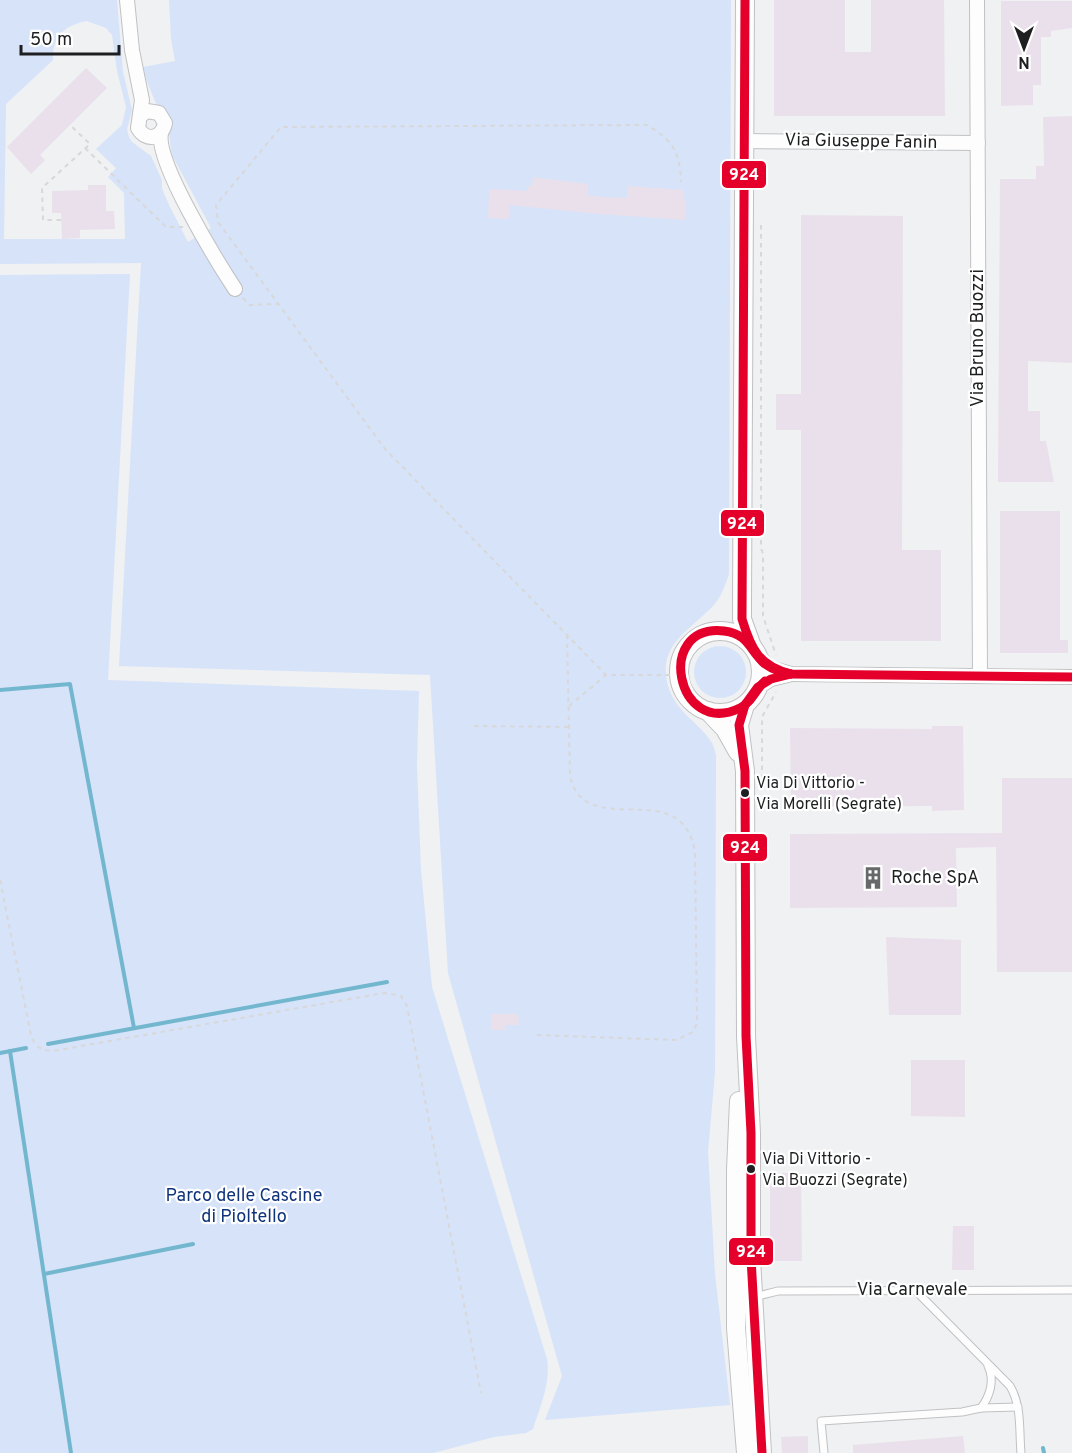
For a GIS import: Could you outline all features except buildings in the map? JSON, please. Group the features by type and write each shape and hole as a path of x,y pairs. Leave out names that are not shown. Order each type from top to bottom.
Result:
{"main road":[{"path":"745,0 742,619 761,670 758,687 745,705 739,725 745,771 746,1036 749,1071 753,1297 762,1453"},
{"path":"743,579 736,599 726,616 684,651 679,675 683,689 697,706 718,713 745,705"},
{"path":"706,633 728,631 742,637 755,651"},
{"path":"708,711 725,729 745,771"},
{"path":"746,1036 737,1136 735,1258 736,1341 746,1453"}],"street":[{"path":"127,0 132,50 141,96 138,128 142,134 154,135 159,141 163,155 198,227 235,289"},
{"name":"Via Bruno Buozzi","path":"977,0 980,676"},
{"path":"141,96 162,116 165,123 154,135"},
{"path":"140,116 147,111 156,111"},
{"name":"Via Giuseppe Fanin","path":"745,141 978,143"},
{"path":"755,651 765,664 783,674"},
{"path":"758,687 783,674 1072,677"}],"lane":[{"path":"915,1290 1010,1386 1016,1395 1021,1453"},
{"name":"Via Carnevale","path":"753,1297 777,1291 1072,1290"},
{"path":"746,1316 747,1307 753,1297"},
{"path":"745,1335 751,1440 746,1453"},
{"path":"981,1408 986,1402 991,1386 987,1363"},
{"path":"824,1453 821,1421 1018,1407"}],"path":[{"path":"61,220 43,220 42,188 90,144 70,124"},
{"path":"606,675 385,449 218,222 216,205 281,127 647,125 670,140 678,163 681,182"},
{"path":"85,148 166,227 198,227"},
{"path":"761,223 763,615 783,674 775,695 762,717 762,793"},
{"path":"235,289 249,305 278,304"},
{"path":"537,1035 676,1040 693,1032 697,1023 695,852 690,833 674,818 659,812 606,807 584,800 578,794 570,776 567,634"},
{"path":"568,707 606,675 679,675"},
{"path":"474,726 569,727"},
{"path":"0,880 31,1035 34,1044 41,1050 53,1051 384,993 401,996 407,1006 481,1393"}],"green space":[{"path":"0,0 117,0 123,72 132,110 127,129 129,137 132,142 151,156 162,180 162,189 188,242 211,228 172,155 170,137 143,67 175,61 171,39 169,0 731,0 729,574 716,603 676,641 666,662 666,674 673,698 683,712 707,736 716,756 715,1072 708,1152 715,1274 730,1405 545,1420 562,1376 448,973 430,675 119,666 141,263 0,264","holes":["87,21 106,28 112,35 117,71 126,107 122,125 96,149 116,168 108,177 124,193 125,239 4,239 6,104 53,60 55,44 66,29"]},
{"name":"Parco delle Cascine di Pioltello","path":"130,274 108,680 419,691 417,765 421,870 432,987 547,1359 544,1394 533,1429 526,1433 494,1437 433,1453 0,1453 0,275"},
{"path":"715,646 725,646 739,653 746,672 739,691 725,698 715,698 705,694 698,687 694,677 694,667 698,657 705,650"}],"waterway":[{"path":"0,690 70,684 134,1028"},
{"path":"48,1044 387,982"},
{"path":"0,1053 26,1048"},
{"path":"10,1051 71,1453"},
{"path":"44,1274 193,1244"},
{"path":"1043,1448 1044,1453"}],"transit line":[{"name":"924","path":"745,0 742,619 758,655 771,666 791,674"},
{"name":"924","path":"765,681 744,706 718,713 701,708 688,695 682,678 681,660 688,644 702,633 724,631 739,635 768,666 791,674 1072,677"},
{"name":"924","path":"762,1453 751,1258 751,1133 746,1036 745,771 739,725 745,705 758,687 771,679 791,674"}],"place":[{"name":"Via Di Vittorio - Via Morelli (Segrate)","path":"745,793"},
{"name":"Roche SpA","path":"873,878"},
{"name":"Via Di Vittorio - Via Buozzi (Segrate)","path":"751,1169"}]}
